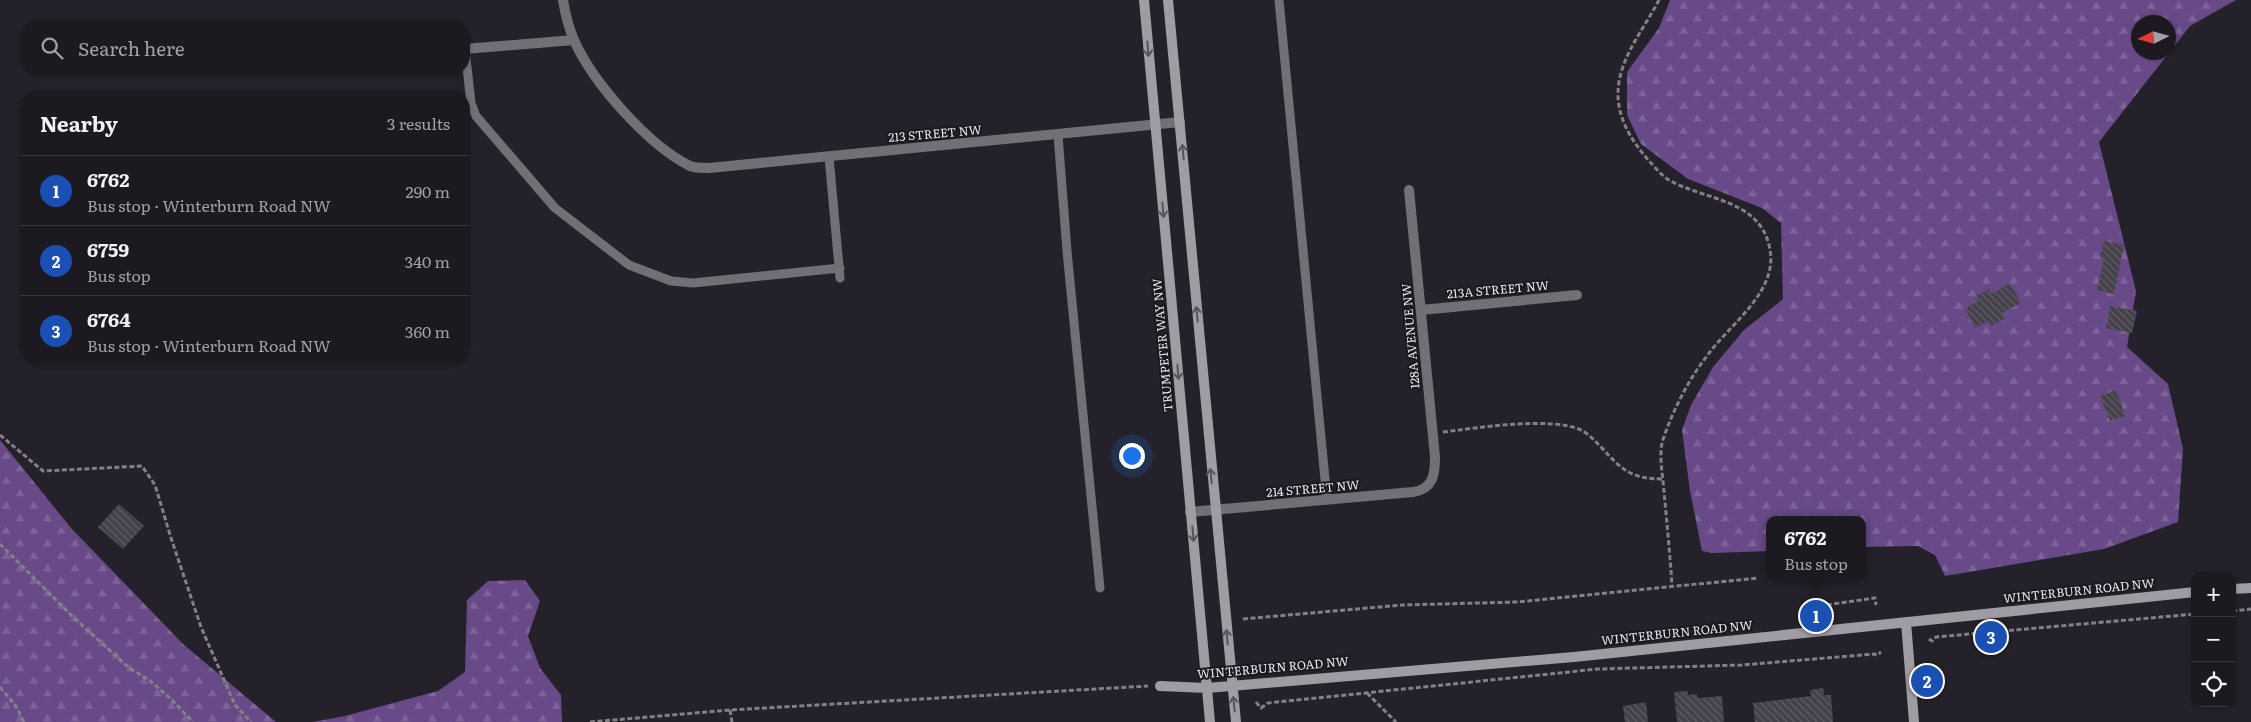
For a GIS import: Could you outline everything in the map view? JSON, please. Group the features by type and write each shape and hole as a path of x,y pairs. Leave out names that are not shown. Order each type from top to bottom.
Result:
{"street":[{"path":"470,49 574,40 562,0"},
{"name":"TRUMPETER WAY NW","path":"1144,0 1210,722"},
{"path":"1168,0 1214,510 1236,722"},
{"name":"213 STREET NW","path":"574,40 590,70 615,102 640,128 692,166 709,168 1180,122"},
{"name":"128A AVENUE NW","path":"1410,190 1433,433 1435,466 1433,480"},
{"name":"213A STREET NW","path":"1421,310 1577,295"},
{"name":"214 STREET NW","path":"1190,512 1421,491 1433,480"},
{"path":"2236,589 2251,588"},
{"name":"WINTERBURN ROAD NW","path":"1160,686 1207,688 1574,657 2191,592"},
{"path":"1906,622 1914,722"}],"lane":[{"path":"1279,0 1327,500"},
{"path":"467,75 469,90"},
{"path":"470,95 476,116 555,208 629,265 671,281 693,283 840,273 829,156"},
{"path":"1058,135 1067,251 1100,588"}],"path":[{"path":"1659,0 1620,75 1618,95 1622,120 1631,138 1644,155 1668,180 1732,204 1747,212 1759,223 1767,239 1770,256 1770,271 1761,291 1707,355 1670,420 1662,443 1663,479 1672,586"},
{"path":"1433,433 1556,423 1576,428 1590,436 1615,464 1625,471 1636,476 1663,479"},
{"path":"0,435 43,471 142,466 155,485 201,627 235,705 251,722"},
{"path":"0,544 74,618 128,667 148,680 172,700 192,722"},
{"path":"1243,619 1402,605 1517,602 1758,578"},
{"path":"1812,607 1875,598 1876,605"},
{"path":"2236,610 2251,609"},
{"path":"1929,638 1932,641 1936,637 2191,614"},
{"path":"1256,702 1261,708 1268,703 1598,669 1742,665 1877,655 1880,652"},
{"path":"590,722 730,710 1160,686"},
{"path":"0,687 15,706 24,722"},
{"path":"1367,692 1396,722"},
{"path":"730,710 732,722"}],"green space":[{"path":"1670,0 2236,0 2190,26 2176,44 2176,15 2131,15 2131,60 2163,60 2099,142 2136,291 2127,347 2168,384 2183,449 2178,522 2104,549 1945,576 1935,555 1918,546 1866,547 1866,516 1766,516 1766,551 1712,553 1702,551 1690,491 1682,430 1691,405 1713,367 1744,330 1783,299 1781,223 1762,208 1688,179 1641,144 1627,115 1627,72 1659,28"},
{"path":"0,440 71,528 184,645 276,722 0,722"},
{"path":"525,580 540,601 528,636 540,668 561,695 562,722 313,722 345,716 438,691 465,672 467,600 488,581"}],"building":[{"path":"2104,241 2124,245 2114,294 2097,290 2104,258 2100,257"},
{"path":"2010,283 2021,303 2002,313 2005,319 1991,326 1988,321 1975,328 1965,309 1978,301 1976,296 1989,289 1991,294"},
{"path":"2110,306 2137,311 2132,333 2106,328"},
{"path":"2116,390 2125,416 2110,421 2100,396"},
{"path":"119,504 144,526 123,549 98,527"},
{"path":"1823,688 1824,695 1831,695 1833,722 1755,722 1753,703 1811,696 1810,690"},
{"path":"1688,691 1688,695 1697,694 1698,698 1722,696 1724,722 1677,722 1674,692"},
{"path":"1646,702 1648,722 1625,722 1623,706"}],"place":[{"name":"6762","path":"1816,616"},
{"name":"6764","path":"1991,637"},
{"name":"6759","path":"1927,681"}]}
